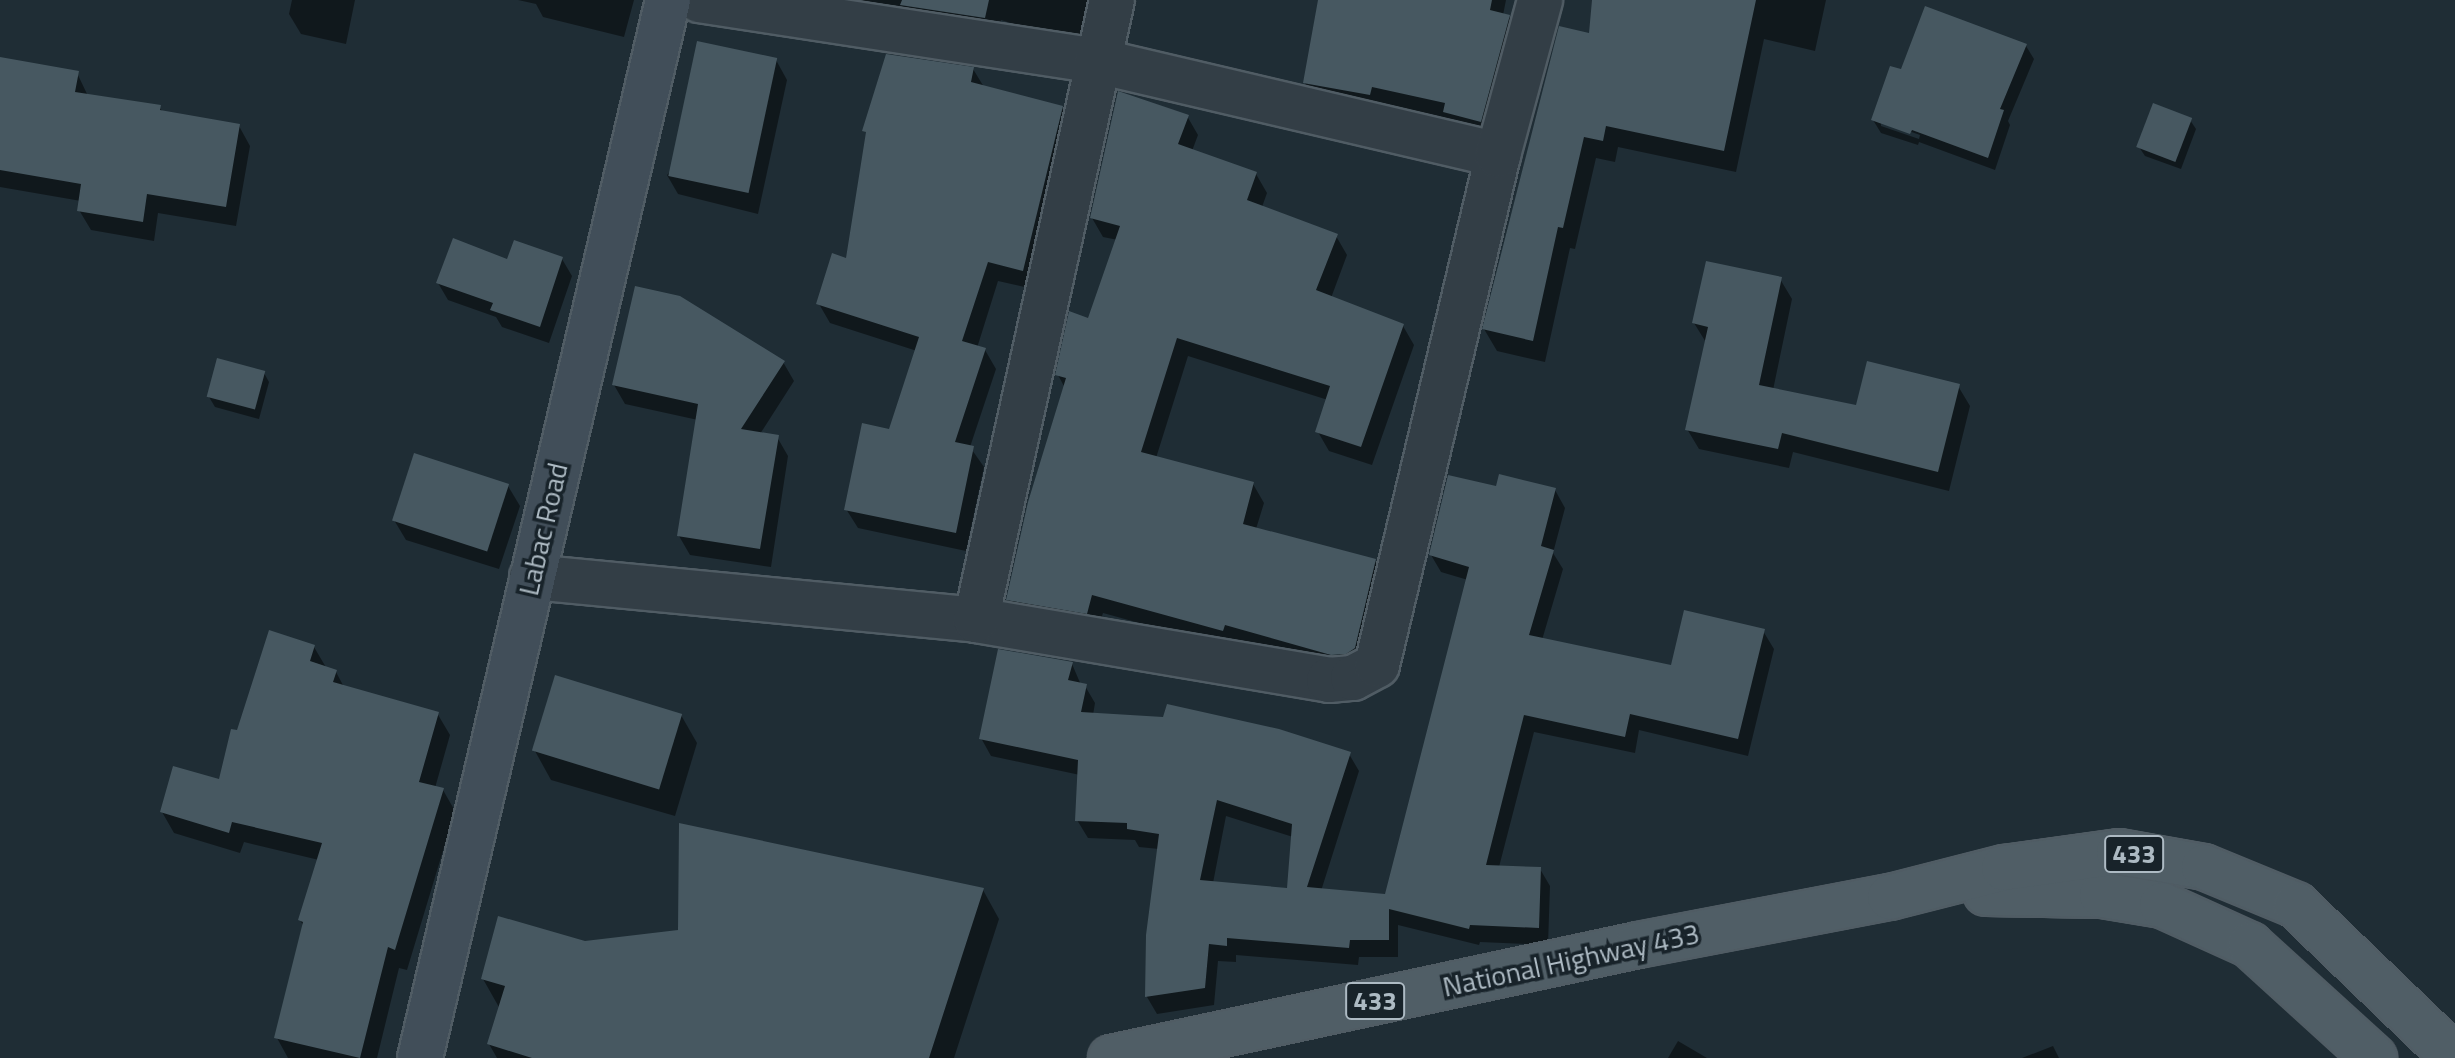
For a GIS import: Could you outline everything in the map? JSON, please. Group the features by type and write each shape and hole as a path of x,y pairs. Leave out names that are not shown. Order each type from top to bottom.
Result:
{"main road":[{"name":"National Highway 433","path":"1111,1058 1622,948 1890,897 2004,868 2119,852 2204,867 2296,905 2455,1058"},
{"name":"National Highway 433","path":"1890,897 2009,891 2102,895 2162,905 2250,945 2313,999 2374,1058"}],"street":[{"name":"Labac Road","path":"420,1058 668,0"},
{"path":"699,0 1098,61 1498,155"},
{"path":"976,620 1112,0"},
{"path":"532,577 976,620 1329,680 1353,678 1377,665 1498,155 1540,0"}],"building":[{"path":"902,0 989,0 985,18 900,5"},
{"path":"1318,0 1492,0 1490,10 1510,15 1481,122 1443,112 1445,103 1372,87 1370,95 1303,83"},
{"path":"1592,0 1756,0 1724,151 1606,126 1603,141 1584,137 1563,228 1558,227 1533,341 1482,329 1559,26 1589,33"},
{"path":"1925,6 2027,44 2000,109 2004,110 1988,158 1912,130 1910,134 1871,120 1890,66 1901,69"},
{"path":"697,41 777,58 749,193 668,176"},
{"path":"886,54 974,67 971,82 1063,106 1023,271 988,262 962,341 986,348 955,442 974,446 956,533 844,510 862,423 889,429 919,337 816,304 832,253 846,258 866,132 862,131"},
{"path":"0,57 79,71 75,92 161,105 160,110 240,124 226,207 147,194 143,222 77,211 81,184 0,170"},
{"path":"1118,91 1189,115 1178,144 1257,172 1247,200 1338,234 1316,290 1404,324 1361,447 1315,432 1330,386 1177,338 1141,452 1254,482 1243,524 1376,559 1355,648 1346,654 1331,655 1225,625 1223,631 1092,595 1087,614 1006,600 1028,502 1066,378 1055,375 1069,311 1088,318 1120,226 1090,218"},
{"path":"2153,103 2192,118 2175,162 2136,147"},
{"path":"453,238 507,259 514,240 563,257 540,327 490,310 493,303 436,283"},
{"path":"1706,261 1782,277 1759,385 1856,405 1867,361 1960,384 1938,472 1782,433 1778,449 1685,430 1708,327 1692,323"},
{"path":"635,286 680,296 785,361 741,429 779,435 760,549 677,536 698,404 612,385"},
{"path":"217,358 265,371 255,410 207,397"},
{"path":"414,453 509,484 487,551 392,521"},
{"path":"1499,474 1556,488 1541,546 1554,550 1529,635 1671,665 1684,610 1765,629 1738,739 1630,714 1625,737 1524,715 1486,865 1541,867 1539,928 1470,925 1469,929 1389,909 1389,940 1350,940 1349,948 1227,938 1227,946 1209,944 1205,988 1145,997 1146,935 1159,834 1127,829 1127,823 1075,821 1078,760 979,739 998,649 1073,662 1068,680 1087,684 1081,712 1163,717 1167,704 1279,729 1351,752 1307,887 1385,894 1469,567 1429,555 1448,475 1496,486","holes":["1217,800 1292,824 1287,888 1200,880"]},
{"path":"269,630 315,645 310,661 337,670 333,682 439,712 419,782 444,788 395,950 388,947 360,1058 274,1038 303,922 298,920 322,843 232,822 229,833 160,812 173,766 219,779 231,729 237,730"},
{"path":"555,675 682,714 659,789 532,751"},
{"path":"679,823 984,888 929,1058 532,1058 487,1044 505,986 481,979 498,916 585,941 678,930"}]}
